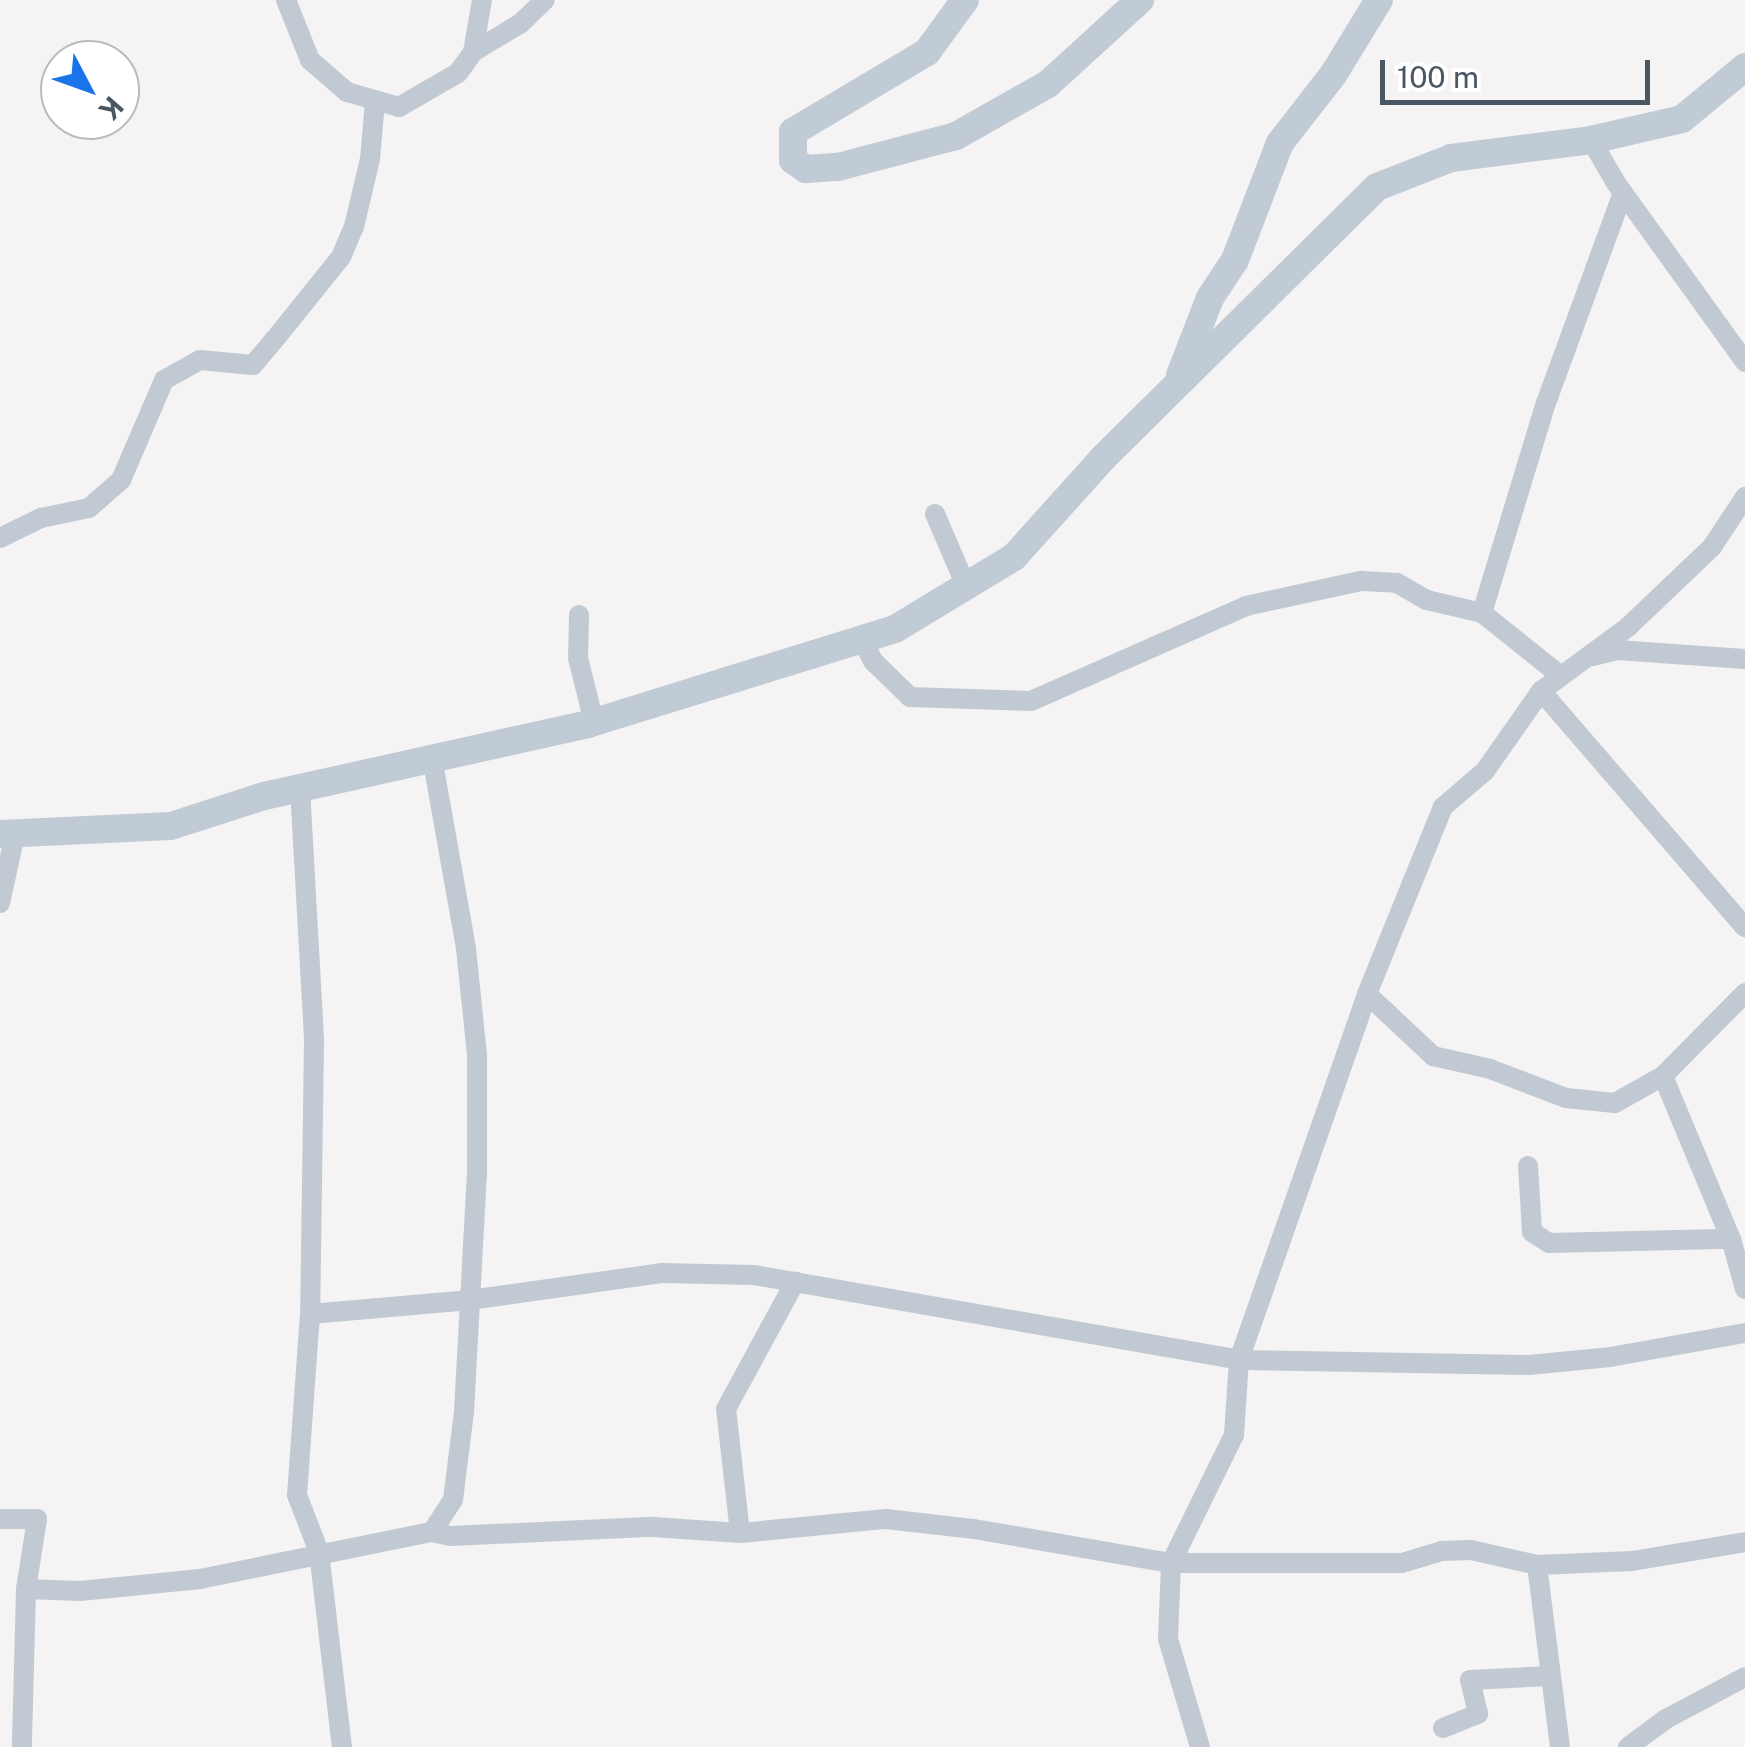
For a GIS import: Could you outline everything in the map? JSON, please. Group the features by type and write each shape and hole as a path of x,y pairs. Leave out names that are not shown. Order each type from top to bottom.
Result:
{"street":[{"path":"286,0 310,60 346,92 399,106 458,74 473,52 482,0"},
{"path":"473,52 521,23 545,0"},
{"path":"964,0 927,52 793,132 793,160 806,169 838,167 876,153 956,136 1048,84 1140,0"},
{"path":"1173,392 1210,298 1235,260 1280,143 1332,74 1378,0"},
{"path":"0,903 7,834 171,826 300,788 594,722 896,629 1014,556 1103,458 1377,187 1451,158 1590,140 1682,119 1745,67"},
{"path":"0,538 40,518 89,508 121,480 164,380 200,360 252,365 275,339 341,257 348,242 370,159 375,102"},
{"path":"1590,140 1623,193 1745,362"},
{"path":"1482,613 1546,404 1623,193"},
{"path":"1200,1747 1168,1640 1171,1563 1234,1435 1239,1360 1368,994 1443,807 1485,772 1541,691 1628,627 1712,547 1745,496"},
{"path":"935,514 966,586"},
{"path":"862,640 873,661 910,697 1031,700 1246,606 1361,580 1397,583 1426,600 1482,613 1561,676"},
{"path":"580,615 578,658 594,722"},
{"path":"1586,658 1617,650 1745,659"},
{"path":"1541,691 1745,927"},
{"path":"432,758 466,948 477,1055 477,1174 464,1412 453,1500 432,1532"},
{"path":"300,788 314,1040 310,1314 297,1495 319,1552 342,1747"},
{"path":"1368,994 1433,1056 1490,1069 1566,1098 1616,1103 1663,1076 1745,993"},
{"path":"1663,1076 1731,1240 1745,1289"},
{"path":"1528,1166 1532,1232 1549,1243 1731,1240"},
{"path":"310,1314 470,1300 661,1273 754,1275 1239,1360 1529,1365 1610,1357 1745,1332"},
{"path":"740,1534 726,1409 795,1282"},
{"path":"26,1588 80,1591 200,1579 432,1532 451,1536 653,1528 740,1534 886,1519 974,1529 1171,1563 1402,1564 1442,1552 1471,1550 1537,1565 1632,1561 1745,1542"},
{"path":"0,1520 37,1520 26,1588 22,1747"},
{"path":"1537,1565 1548,1676 1560,1747"},
{"path":"1444,1728 1478,1714 1470,1680 1548,1676"},
{"path":"1628,1747 1666,1719 1745,1677"}]}
